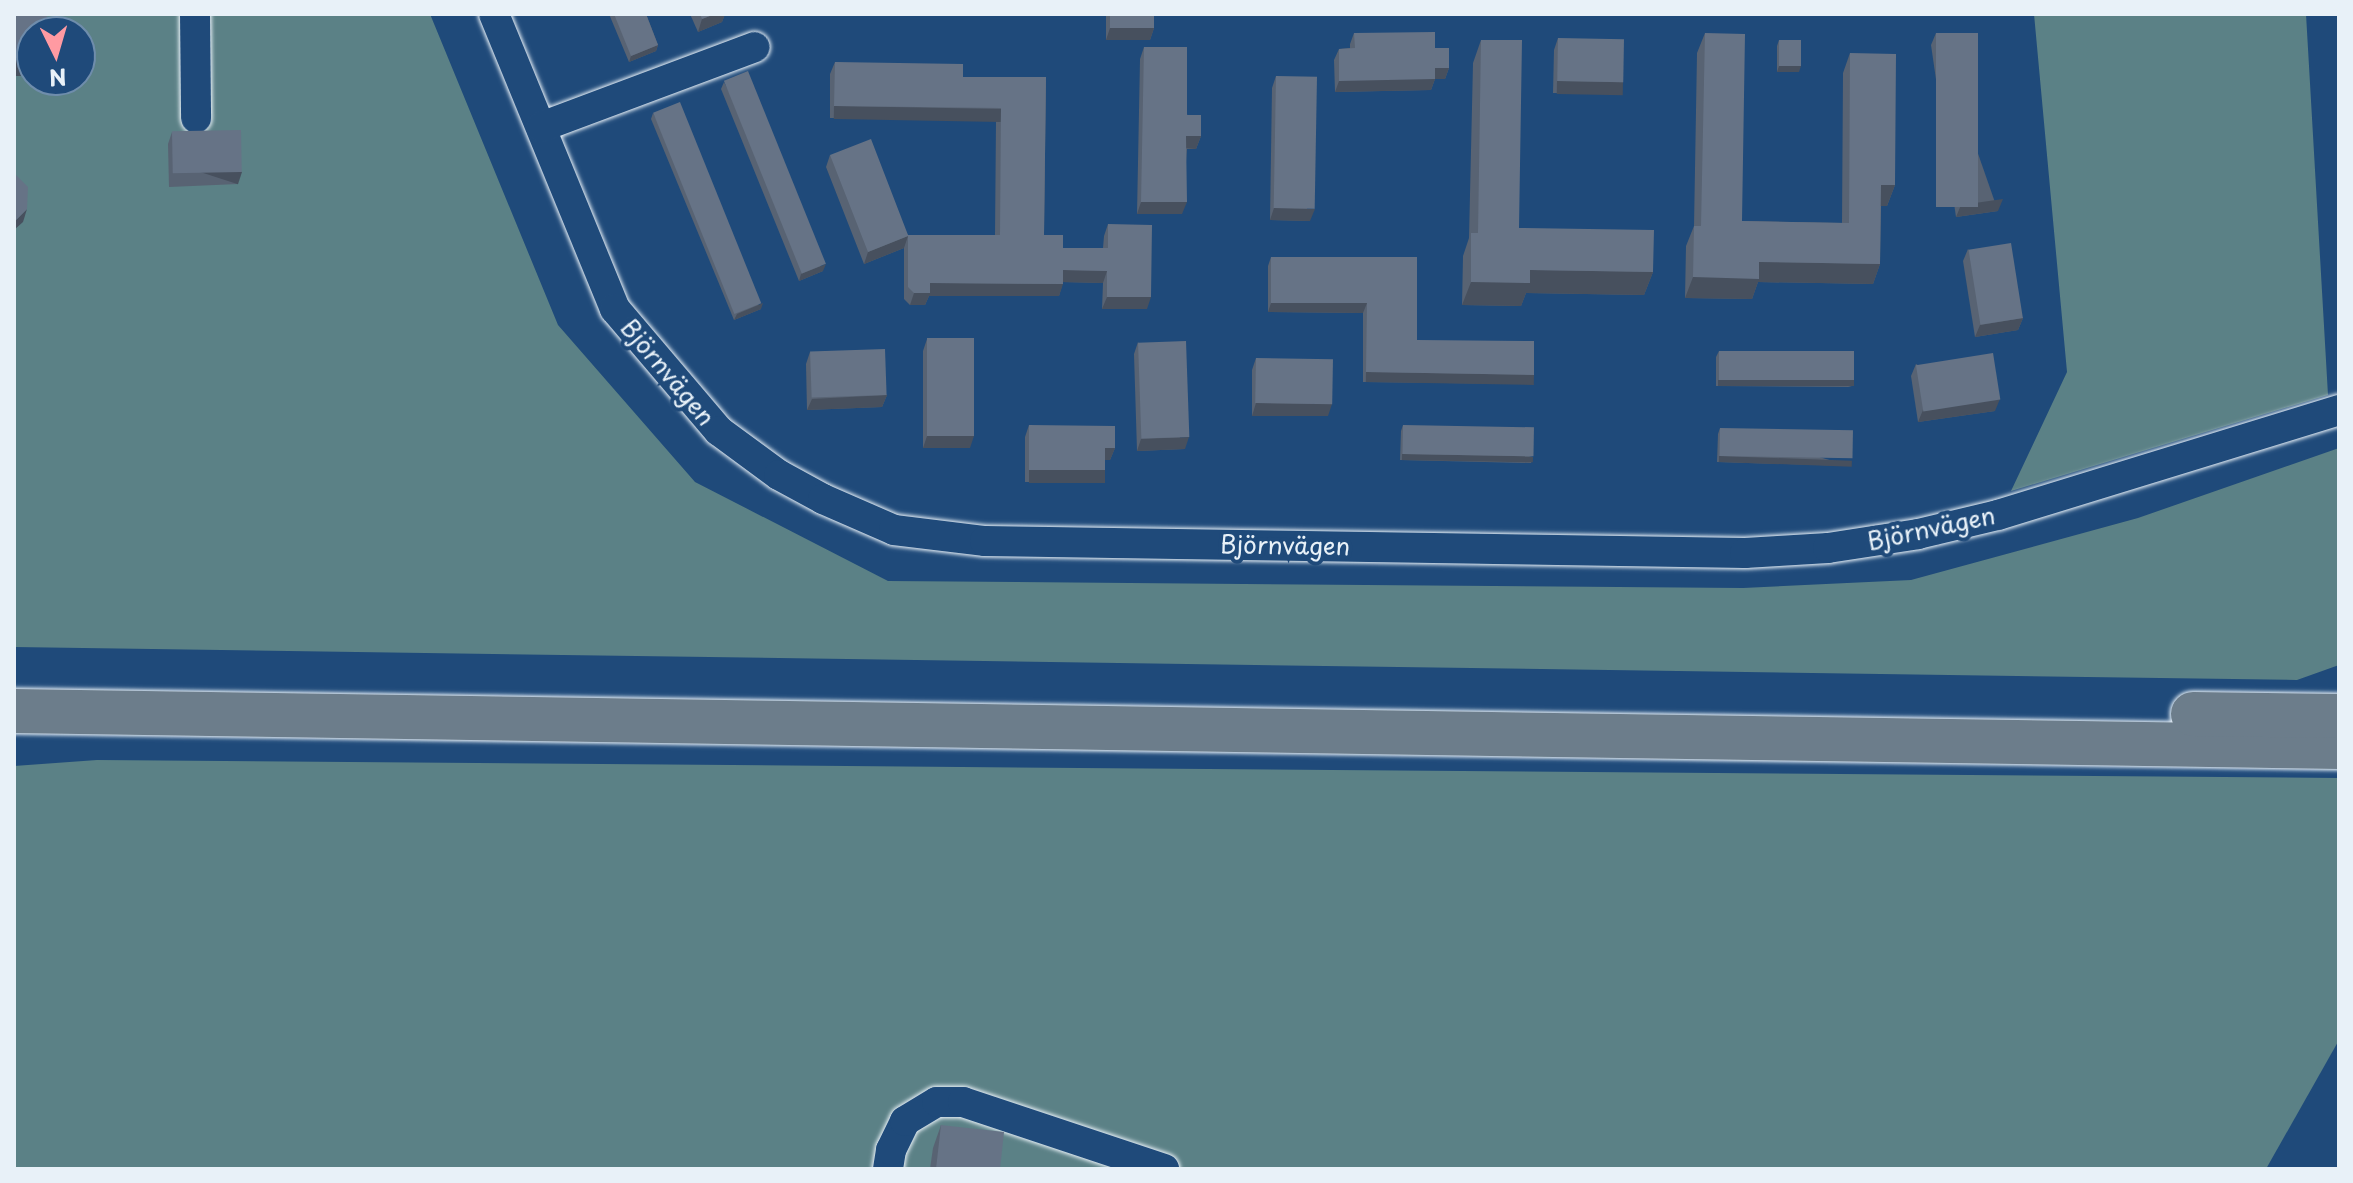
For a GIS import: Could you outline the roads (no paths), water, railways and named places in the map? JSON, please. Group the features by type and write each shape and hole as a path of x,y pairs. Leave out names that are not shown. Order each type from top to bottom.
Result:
{"highway":[{"path":"14,683 2339,716"},
{"path":"14,711 2339,747"}],"street":[{"path":"195,14 196,118"},
{"name":"Björnvägen","path":"494,14 615,309 669,377 719,431 779,475 823,499 894,530 985,541 1745,553 1828,548 1918,534 1998,515 2339,410"},
{"path":"541,127 755,47"},
{"path":"888,1169 891,1150 905,1121 937,1102 963,1102 1164,1169"}]}
